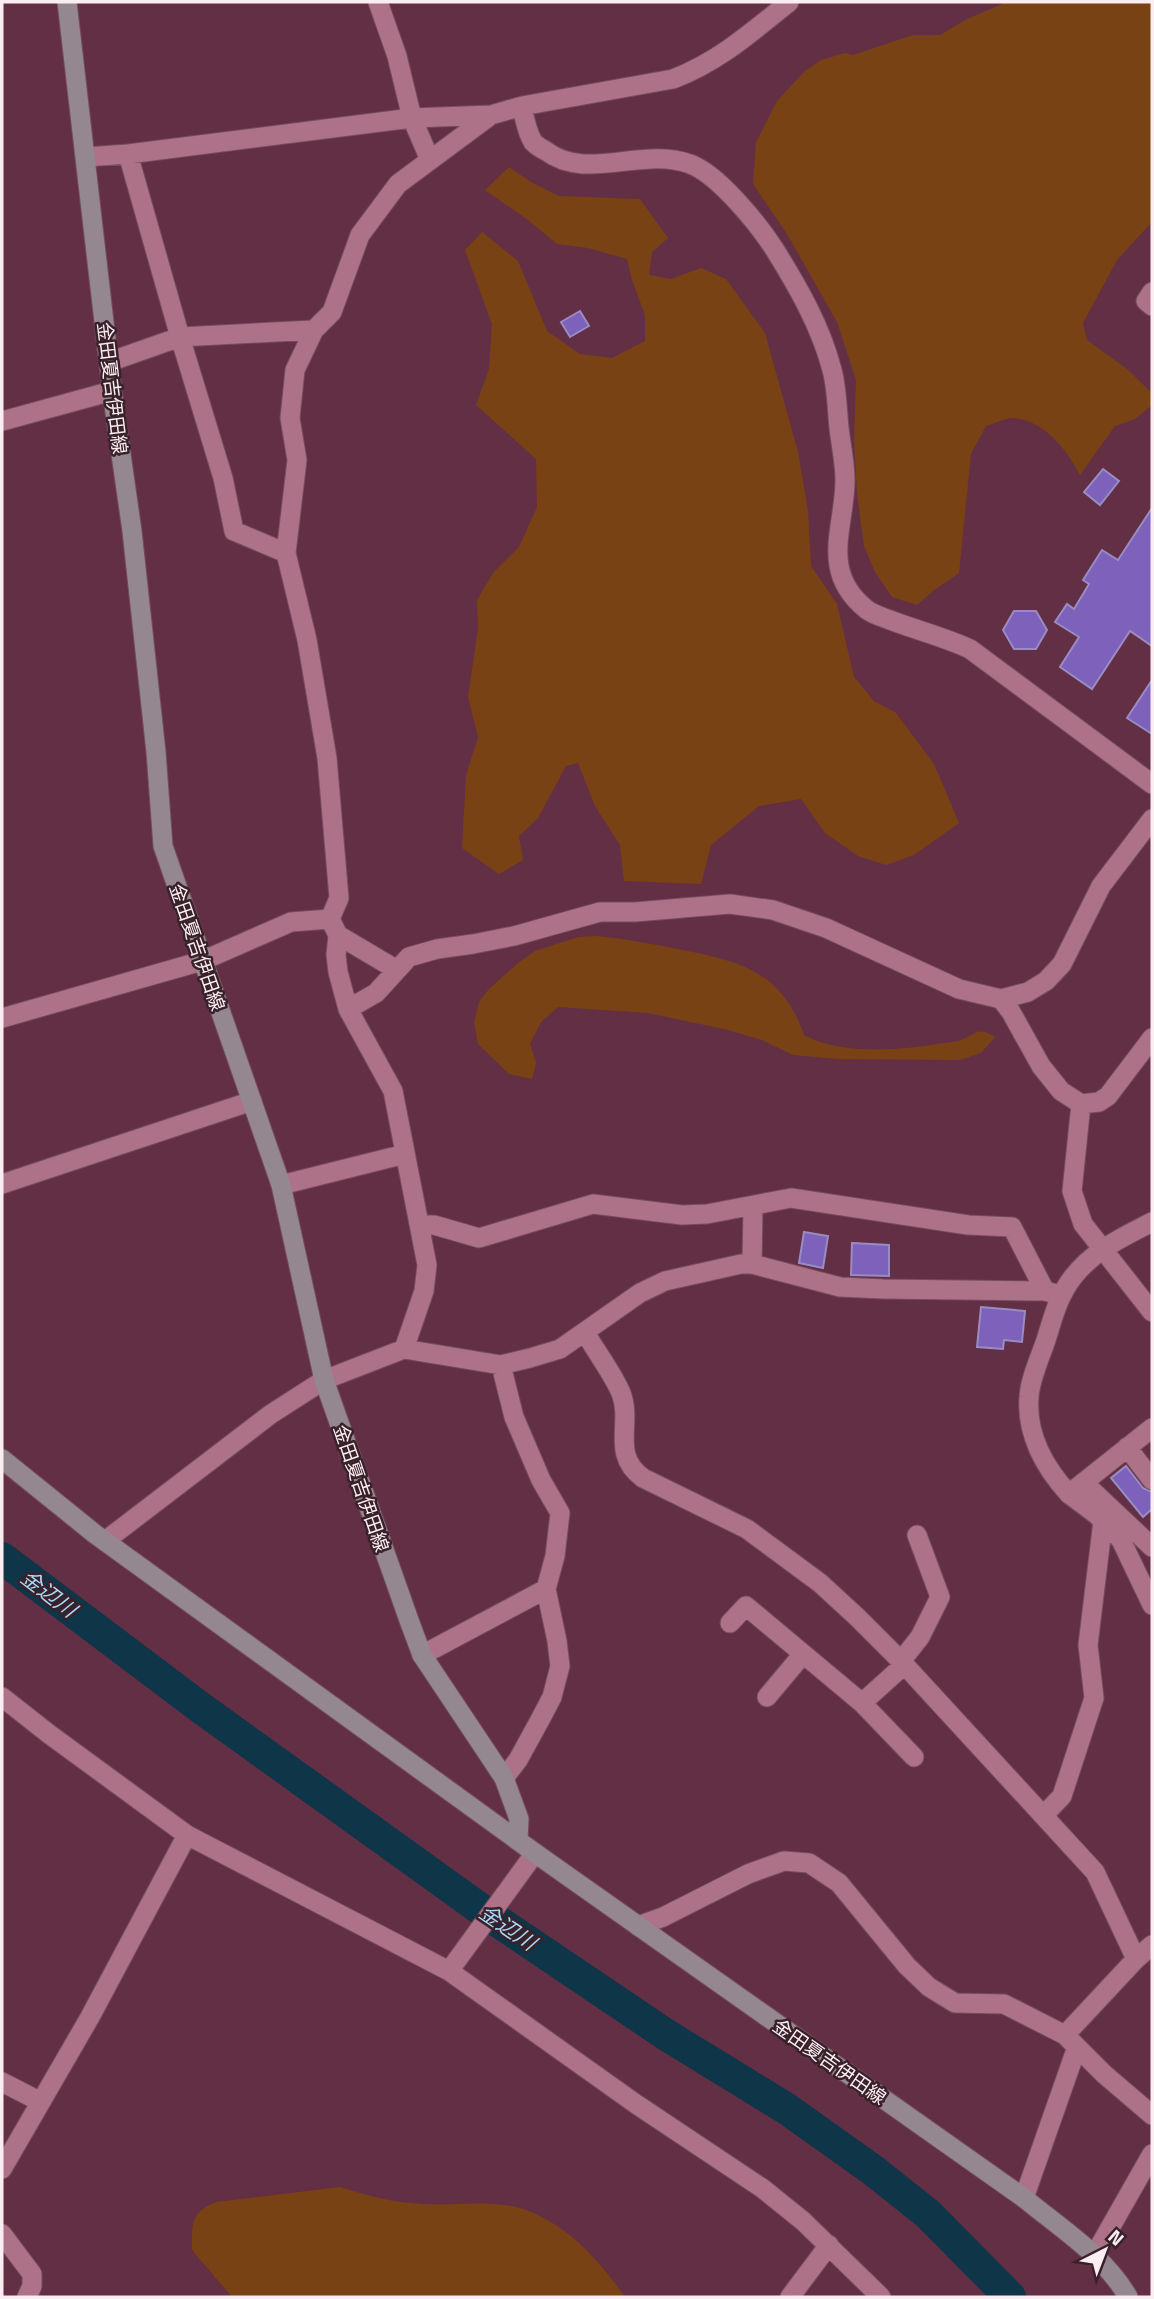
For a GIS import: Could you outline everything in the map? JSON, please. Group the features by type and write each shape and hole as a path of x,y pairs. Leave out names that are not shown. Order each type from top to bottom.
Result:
{"main road":[{"name":"金田夏吉伊田線","path":"66,2 132,531 156,752 163,846 281,1185 324,1380 422,1655 504,1778 519,1819 518,1840"},
{"name":"金田夏吉伊田線","path":"2,1459 105,1541 518,1840 531,1858 638,1926 1024,2198 1094,2256 1121,2284 1128,2297"}],"street":[{"path":"378,2 397,56 412,118 430,160"},
{"path":"86,157 412,118 491,115 522,106 661,81 695,71 723,55 789,2"},
{"path":"522,106 534,142 553,157 572,163 597,165 625,159 674,159 693,164 708,174 735,200 768,241 800,293 818,329 833,371 845,481 836,544 841,574 851,594 867,611 970,649 1152,784"},
{"path":"404,1349 424,1291 427,1265 393,1091 348,1009 338,972 334,927 340,898 327,758 307,640 286,553 297,460 290,418 295,370 314,330 332,312 360,235 398,184 491,115"},
{"path":"128,154 223,478 234,531 286,553"},
{"path":"1152,292 1146,301 1152,306"},
{"path":"109,362 180,337 314,330"},
{"path":"2,421 113,391"},
{"path":"348,1009 376,993 409,957 437,948 514,936 600,912 635,912 730,904 773,910 826,928 959,989 1001,999 1028,992 1046,981 1062,964 1101,886 1152,819"},
{"path":"2,1017 202,961 292,922 334,927 397,970"},
{"path":"1001,999 1041,1066 1061,1091 1081,1104 1099,1102 1108,1096 1152,1038"},
{"path":"2,1184 252,1101"},
{"path":"1081,1104 1072,1191 1083,1224 1150,1303"},
{"path":"281,1185 405,1154"},
{"path":"419,1225 434,1225 479,1237 593,1204 681,1215 753,1207 791,1198 968,1224 1012,1227 1052,1293"},
{"path":"752,1264 753,1207"},
{"path":"1152,1222 1103,1248 1052,1293 1029,1396 1031,1428 1044,1463 1152,1547"},
{"path":"105,1541 271,1414 324,1380 404,1349 501,1365 559,1349 640,1293 665,1281 741,1264 752,1264 840,1287 1052,1293"},
{"path":"585,1332 622,1395 626,1461 633,1471 747,1529 820,1583 903,1663 1095,1872 1136,1958"},
{"path":"501,1365 514,1418 541,1480 560,1513 555,1556 546,1589 560,1666 552,1697 518,1760 504,1778"},
{"path":"1076,1488 1152,1428"},
{"path":"1127,1447 1152,1480"},
{"path":"1076,1488 1121,1540 1152,1605"},
{"path":"1044,1815 1062,1796 1094,1698 1088,1645 1102,1521"},
{"path":"862,1703 903,1663 920,1637 940,1597 916,1535"},
{"path":"422,1655 546,1589"},
{"path":"730,1623 746,1606 862,1703 914,1758"},
{"path":"767,1697 803,1654"},
{"path":"2,1697 187,1835 455,1963 636,2104 762,2188 829,2245 881,2297"},
{"path":"2,2169 90,2017 187,1835"},
{"path":"455,1963 531,1858"},
{"path":"638,1926 663,1917 748,1874 784,1861 809,1863 839,1883 907,1966 929,1987 955,2003 1004,2004 1071,2041 1104,2074 1152,2115"},
{"path":"1024,2198 1071,2041 1136,1958 1152,1945"},
{"path":"2,2082 39,2101"},
{"path":"1094,2256 1152,2154"},
{"path":"2,2234 32,2274 32,2286 27,2297"},
{"path":"790,2297 829,2245"}],"shaded area":[{"path":"1007,2 1152,2 1152,222 1117,260 1083,323 1087,340 1127,369 1152,393 1152,405 1135,419 1115,426 1080,475 1061,447 1035,424 1013,418 986,426 971,454 959,573 917,605 892,597 875,572 864,546 854,441 856,380 837,322 787,234 753,184 756,142 777,101 805,71 821,60 845,53 853,55 913,35 940,35 967,19"},
{"path":"509,167 559,196 640,199 668,238 652,252 649,275 671,279 701,268 726,279 765,333 798,452 808,511 811,566 837,604 854,677 874,701 895,712 934,764 959,823 914,855 886,865 858,856 825,833 801,799 759,806 711,845 701,884 624,881 620,845 595,806 578,763 566,766 538,818 519,836 523,860 499,874 462,848 466,775 478,737 468,697 478,628 477,600 493,573 519,547 537,507 536,459 476,405 489,369 492,324 465,250 482,232 518,261 547,331 580,354 612,358 645,341 645,315 627,259 588,248 557,244 485,190"},
{"path":"597,936 724,959 757,973 784,997 804,1035 819,1042 873,1050 957,1041 977,1032 995,1037 981,1053 960,1060 839,1059 793,1055 762,1040 728,1030 648,1013 558,1007 541,1022 530,1044 536,1063 532,1079 509,1074 478,1044 474,1022 479,1002 489,989 535,951 578,937"},
{"path":"340,2187 402,2202 505,2205 531,2212 572,2237 606,2271 625,2297 232,2297 192,2250 194,2220 201,2210 216,2202"}],"building":[{"path":"580,311 589,326 570,337 561,322"},
{"path":"1103,469 1119,481 1100,505 1084,492"},
{"path":"1152,508 1152,646 1130,631 1092,689 1060,667 1079,637 1055,622 1067,604 1074,609 1089,584 1083,580 1102,550 1118,560"},
{"path":"1014,611 1036,611 1047,630 1036,649 1014,649 1003,630"},
{"path":"1152,680 1152,734 1127,718"},
{"path":"804,1232 828,1236 823,1268 799,1263"},
{"path":"852,1243 889,1245 889,1276 851,1275"},
{"path":"981,1307 1025,1311 1022,1342 1004,1340 1003,1349 977,1347"},
{"path":"1126,1466 1143,1488 1152,1492 1152,1509 1143,1517 1111,1478"}],"waterway":[{"name":"金辺川","path":"2,1558 201,1708 493,1918 665,2034 787,2109 874,2171 928,2214 1010,2297"}]}
